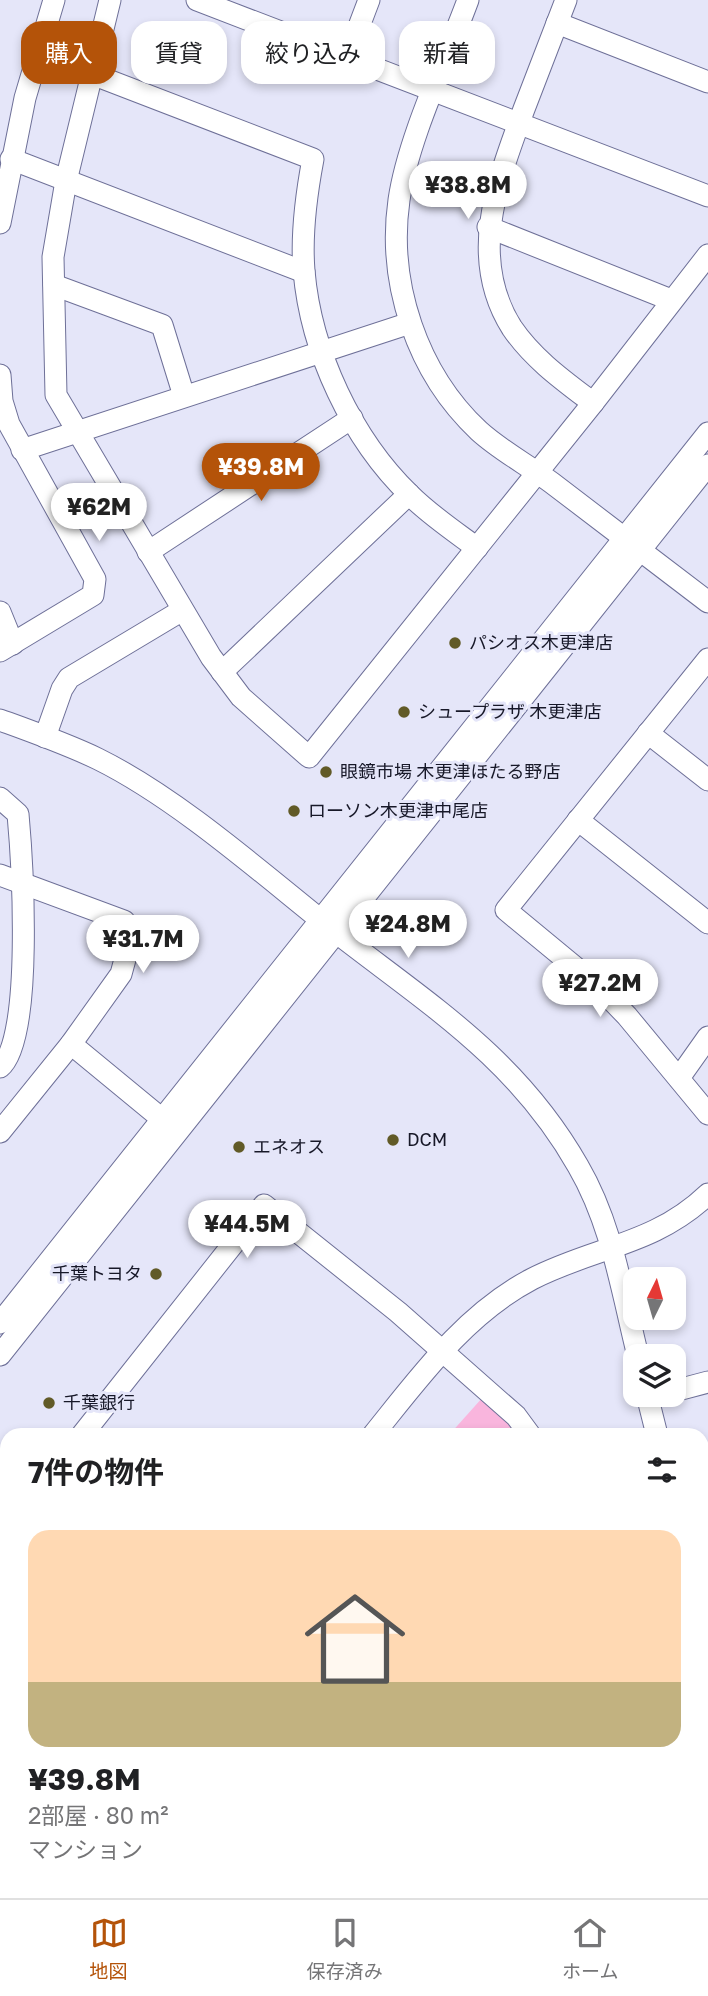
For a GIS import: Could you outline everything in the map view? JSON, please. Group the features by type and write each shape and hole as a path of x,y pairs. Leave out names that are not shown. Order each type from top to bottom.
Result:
{"street":[{"path":"0,223 6,172 35,58 54,0"},
{"path":"105,21 110,0"},
{"path":"197,0 251,21"},
{"path":"361,21 369,0"},
{"path":"468,0 407,161 399,199 396,248 399,280 410,323 426,361 479,431 537,471 708,601"},
{"path":"566,0 498,178 488,227 493,279 511,326 544,365 593,403"},
{"path":"557,23 708,82"},
{"path":"385,72 708,196"},
{"path":"90,84 66,180 53,257 56,395 181,611 222,672 241,696 309,757 708,255"},
{"path":"117,84 313,159 306,210 304,272 323,351 352,418 371,450 409,494 477,548"},
{"path":"6,172 66,180 304,272"},
{"path":"488,227 671,300"},
{"path":"54,285 162,325 184,396"},
{"path":"22,450 410,323"},
{"path":"0,375 2,401 22,450 95,579 96,588 93,595 6,648 0,612"},
{"path":"148,552 352,418"},
{"path":"0,1322 708,433"},
{"path":"0,1355 708,465"},
{"path":"222,672 409,494"},
{"path":"44,737 62,689 69,678 181,611"},
{"path":"708,659 506,910 598,986 708,1114"},
{"path":"0,720 99,760 167,802 456,1023 508,1071 541,1109 579,1167 602,1216 635,1344"},
{"path":"648,733 708,780"},
{"path":"0,798 18,814 25,884 10,993 15,1036 5,1063 0,1067"},
{"path":"578,820 708,923"},
{"path":"0,874 124,921 127,952 121,974 71,1044 0,1132"},
{"path":"679,1078 708,1037"},
{"path":"71,1044 162,1119"},
{"path":"379,1428 442,1351 510,1291 612,1247 648,1236 672,1224 708,1195"},
{"path":"88,1428 264,1205 442,1351 516,1416 525,1428"},
{"path":"686,1388 708,1382"},
{"path":"653,1407 656,1428"}],"shaded area":[{"path":"483,1397 513,1428 455,1428"}],"place":[{"name":"パシオス木更津店","path":"455,643"},
{"name":"シュープラザ 木更津店","path":"404,712"},
{"name":"眼鏡市場 木更津ほたる野店","path":"326,772"},
{"name":"ローソン木更津中尾店","path":"294,811"},
{"name":"DCM","path":"393,1140"},
{"name":"エネオス","path":"239,1147"},
{"name":"千葉トヨタ","path":"156,1274"},
{"name":"千葉銀行","path":"49,1403"}]}
